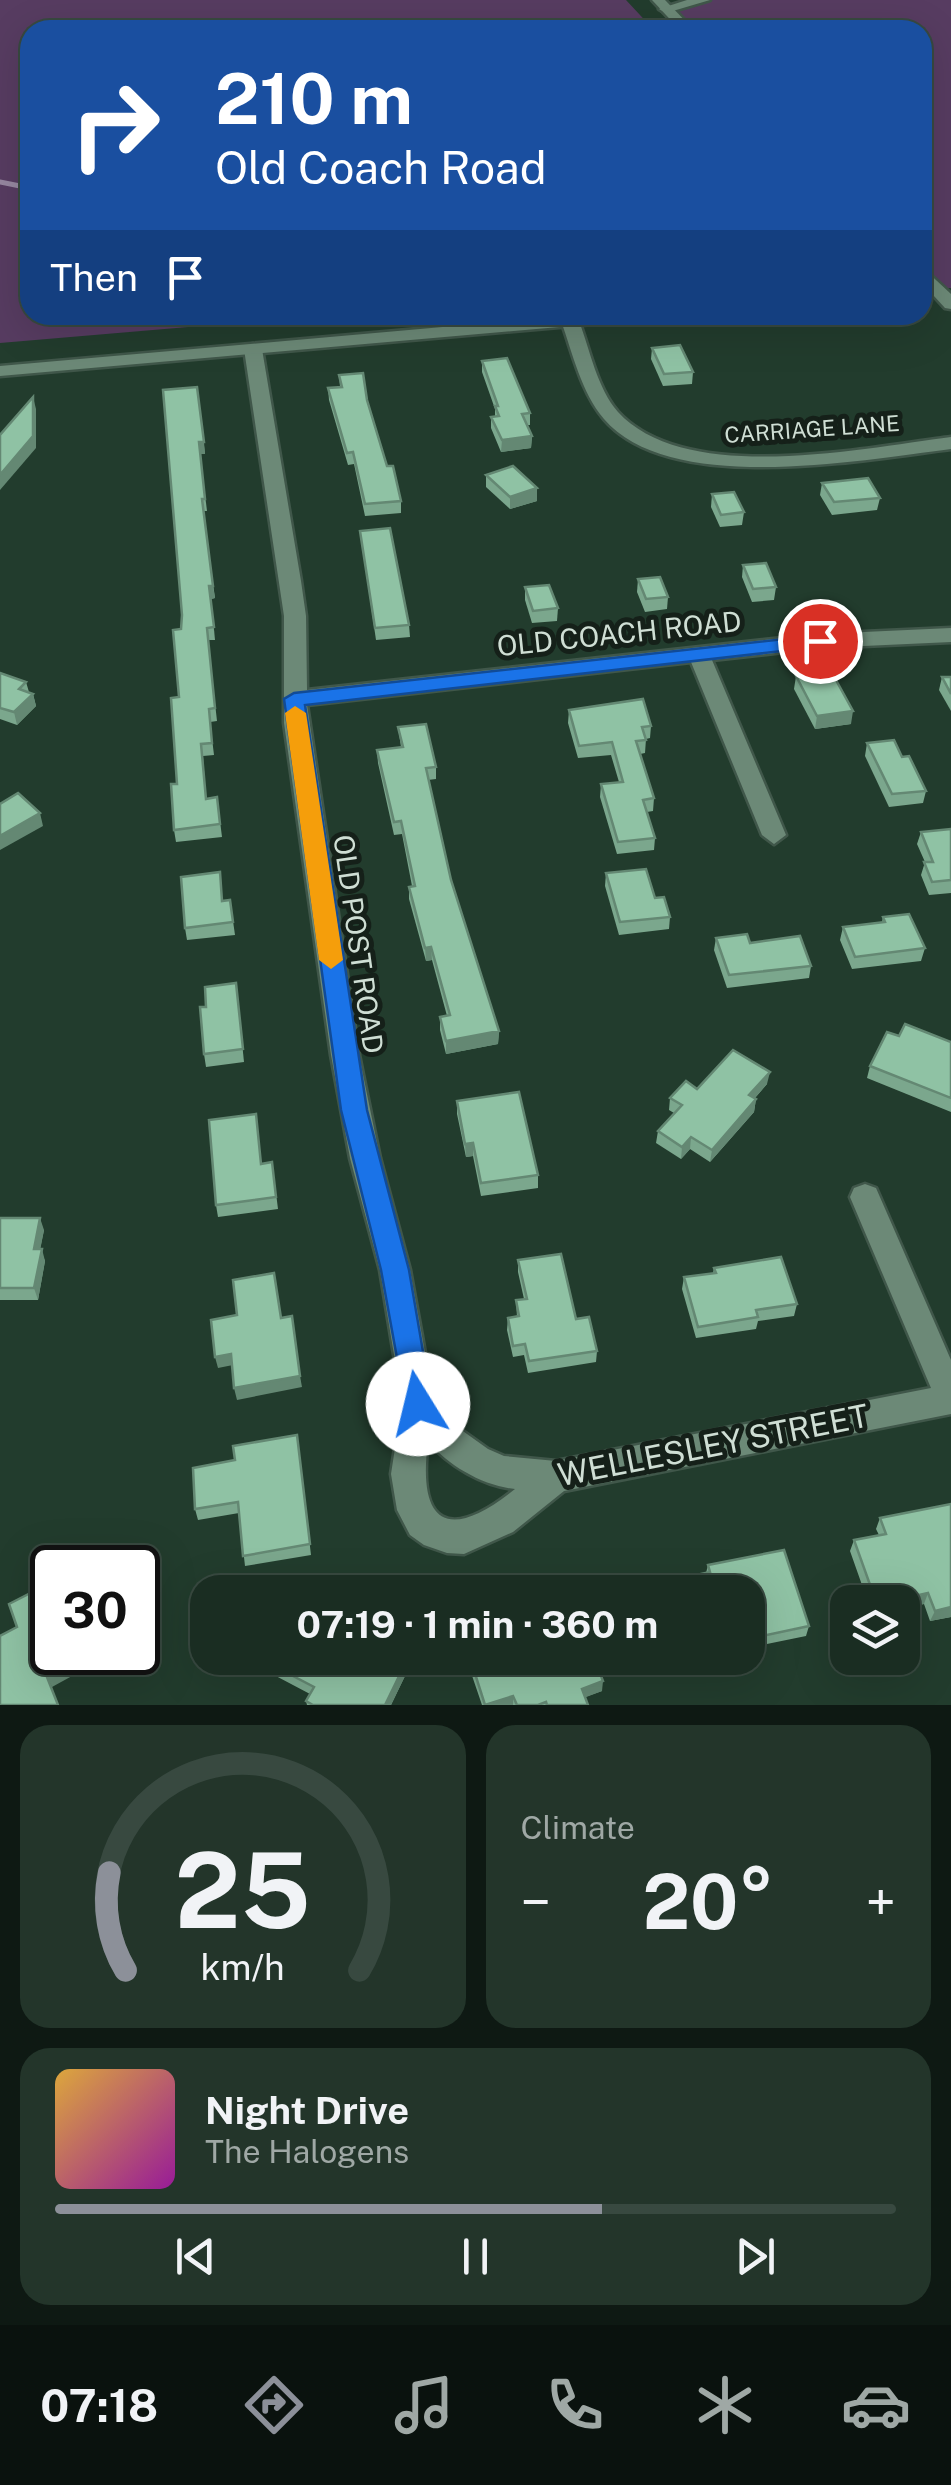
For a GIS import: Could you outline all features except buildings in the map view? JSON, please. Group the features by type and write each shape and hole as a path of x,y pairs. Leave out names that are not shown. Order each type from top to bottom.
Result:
{"street":[{"path":"662,4 704,0"},
{"path":"0,371 536,325"},
{"name":"CARRIAGE LANE","path":"571,325 608,412 641,440 672,452 753,461 951,443"},
{"name":"OLD POST ROAD","path":"252,350 295,616 294,699 354,1110 395,1270 418,1404"},
{"name":"OLD COACH ROAD","path":"294,699 820,641 951,635"},
{"path":"698,655 774,835"},
{"path":"865,1196 951,1398"},
{"name":"WELLESLEY STREET","path":"418,1404 448,1440 476,1460 502,1472 556,1477 951,1398"},
{"path":"418,1404 409,1486 414,1514 426,1529 452,1538 477,1534 556,1477"}],"shaded area":[{"path":"0,0 626,0 645,20 20,20 20,325 213,325 0,343"},
{"path":"701,0 951,0 951,288 942,289 932,278 932,20 685,20 674,8"}],"waterway":[{"path":"0,182 20,186"}],"slow traffic":[{"path":"295,713 331,960"}],"route":[{"path":"418,1404 395,1270 354,1110 294,699 820,641"}]}
